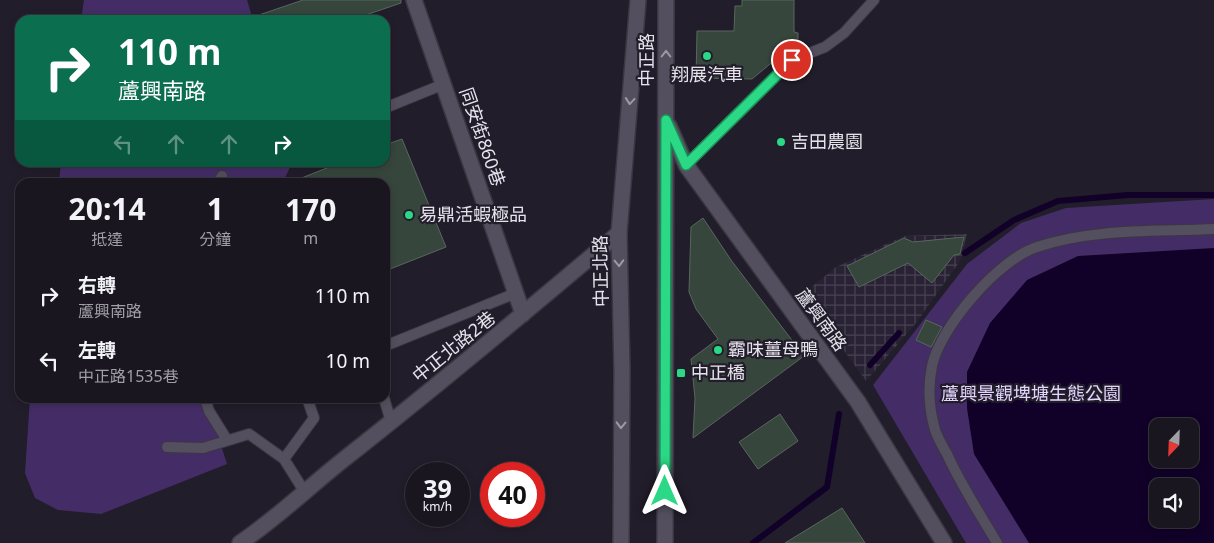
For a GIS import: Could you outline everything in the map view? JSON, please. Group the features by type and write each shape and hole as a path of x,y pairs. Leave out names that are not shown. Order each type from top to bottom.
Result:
{"street":[{"name":"同安街860巷","path":"414,0 523,314"},
{"name":"中正北路","path":"621,543 622,371 619,234 638,0"},
{"name":"中正路","path":"666,0 666,120"},
{"name":"蘆興南路","path":"666,120 686,165 858,402 944,543"},
{"path":"665,543 666,120"},
{"name":"中正北路2巷","path":"240,543 269,524 304,492 619,234"}],"lane":[{"path":"686,165 792,60 825,47 844,33 874,0"},
{"path":"390,106 444,84"},
{"path":"997,543 957,475 934,428 929,397 932,365 951,324 977,292 1000,270 1036,247 1111,232 1214,229"},
{"path":"390,344 516,293"},
{"path":"207,403 209,411 227,440"},
{"path":"284,459 314,418 309,403"},
{"path":"385,403 391,422"},
{"path":"167,448 203,448 249,434 284,459 304,492"}],"shaded area":[{"path":"967,234 960,261 916,323 866,381 803,294 836,267 904,236"},
{"name":"蘆興景觀埤塘生態公園","path":"1214,248 1214,543 1029,543 974,454 967,408 967,372 990,323 1027,280 1078,256"}],"green space":[{"path":"84,0 247,0 252,15 82,15"},
{"path":"61,167 290,167 285,178 59,178"},
{"name":"蘆興景觀埤塘生態公園","path":"1214,199 1214,543 966,543 873,385 967,264 1021,223 1066,208"},
{"path":"30,403 208,403 227,464 101,514 58,510 35,498 25,473"}],"building":[{"path":"303,0 401,0 401,3 366,15 259,15"},
{"path":"742,0 794,0 794,32 798,33 798,50 787,50 752,79 696,78 697,31 734,31 735,6 742,6"},
{"name":"易鼎活蝦極品","path":"402,139 446,247 390,269 390,178 302,178 329,167 390,167 390,143"},
{"path":"703,218 731,260 804,356 693,438 695,398 691,359 718,339 696,309 689,292 691,227"},
{"path":"964,237 960,254 954,255 932,283 908,263 859,287 847,266 904,238 913,242"},
{"path":"926,320 942,327 931,347 916,340"},
{"path":"780,414 798,441 758,469 739,442"},
{"path":"842,508 865,543 785,543"}],"waterway":[{"path":"965,253 1014,220 1058,201 1128,195 1214,195"},
{"path":"870,365 899,333"},
{"path":"753,543 827,487 839,414"}],"place":[{"name":"翔展汽車","path":"707,56"},
{"name":"吉田農園","path":"781,142"},
{"name":"易鼎活蝦極品","path":"409,215"},
{"name":"霸味薑母鴨","path":"718,350"},
{"name":"中正橋","path":"681,373"}],"route":[{"path":"665,491 666,120 686,165 792,60"}]}
